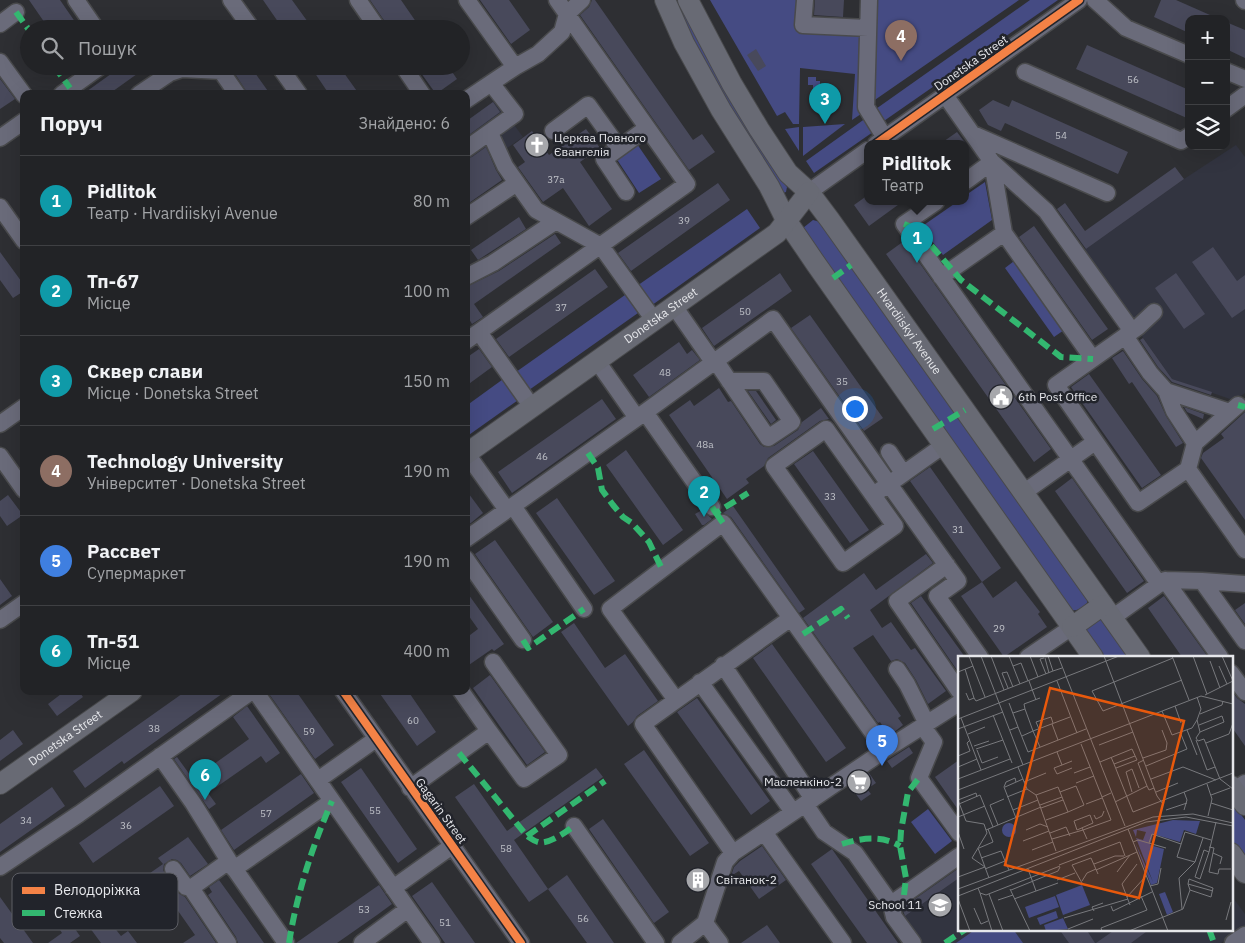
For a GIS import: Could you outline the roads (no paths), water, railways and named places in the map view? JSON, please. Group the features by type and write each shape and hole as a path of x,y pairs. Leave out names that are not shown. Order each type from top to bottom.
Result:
{"main road":[{"path":"665,0 689,52 721,110 769,186 786,220 1092,656"},
{"name":"Hvardiiskyi Avenue","path":"688,0 733,86 788,173 809,192 1139,656"},
{"name":"Donetska Street","path":"470,451 777,233 809,192"},
{"path":"1072,627 1107,611"},
{"name":"Donetska Street","path":"0,784 126,695"},
{"path":"1232,854 1245,873"}],"street":[{"path":"231,0 245,20"},
{"path":"358,0 372,20"},
{"path":"467,0 515,67"},
{"path":"532,407 473,337 687,184 557,0"},
{"path":"470,97 538,54 562,32 567,14 582,0"},
{"path":"804,0 803,25 868,28"},
{"path":"869,0 866,107 881,140"},
{"name":"Donetska Street","path":"882,140 1079,0"},
{"path":"1095,0 1126,28 1185,53"},
{"path":"79,1 91,20"},
{"path":"0,24 16,12"},
{"path":"0,62 20,90"},
{"path":"1025,72 1181,141 1185,138"},
{"path":"1230,73 1245,79"},
{"path":"68,90 88,75"},
{"path":"145,90 167,75"},
{"path":"224,75 234,90"},
{"path":"285,75 296,90"},
{"path":"409,75 419,90"},
{"path":"470,146 515,114 491,83"},
{"path":"945,95 992,162 1046,211 1129,334 1150,373 1166,391 1174,412 1195,444"},
{"path":"1230,106 1245,95"},
{"path":"554,130 588,105 619,148"},
{"path":"0,138 20,124"},
{"path":"626,192 604,159 647,128"},
{"path":"490,133 505,166 536,210 601,246 654,320"},
{"path":"974,134 1107,193"},
{"name":"Donetska Street","path":"809,192 864,153"},
{"path":"969,178 992,162"},
{"path":"992,162 1004,233 1093,359"},
{"path":"470,214 517,183"},
{"path":"932,205 904,224 1070,459 1219,656"},
{"path":"0,207 20,235"},
{"path":"470,275 493,263 556,221"},
{"path":"941,277 1004,233"},
{"path":"674,306 728,381"},
{"path":"1154,312 1129,334 1056,386 1138,503 1188,469 1195,444 1234,409 1166,391"},
{"path":"470,536 773,319 958,581 937,596 979,656"},
{"path":"597,361 712,507"},
{"path":"0,424 20,410"},
{"path":"826,429 873,495 895,526 843,563 774,466 826,429"},
{"path":"1023,492 1095,442"},
{"path":"873,495 944,445"},
{"path":"889,452 903,473"},
{"path":"0,456 20,484"},
{"path":"470,459 510,508 584,609"},
{"path":"1188,469 1245,550"},
{"path":"676,700 610,609 723,523 885,750"},
{"path":"470,565 523,640"},
{"path":"948,565 897,601 958,690"},
{"path":"1202,581 1245,641"},
{"path":"1107,611 1162,582 1202,581 1245,584"},
{"path":"0,620 20,606"},
{"path":"733,853 643,724 791,618"},
{"path":"1029,656 1072,627"},
{"path":"464,695 524,779 559,754 493,662"},
{"path":"723,666 804,805"},
{"path":"897,669 907,684 934,742 919,778 958,832"},
{"path":"1232,674 1245,692"},
{"path":"700,682 804,805 824,832 855,853 891,904 894,917 913,943"},
{"path":"0,867 248,695"},
{"path":"257,695 432,943"},
{"name":"Gagarin Street","path":"346,695 521,943"},
{"path":"680,943 705,923 725,862 733,853 885,750 925,725 956,711"},
{"path":"410,788 489,731"},
{"path":"318,780 376,739"},
{"path":"160,756 286,943"},
{"path":"191,888 232,865 332,801"},
{"path":"574,826 656,943"},
{"path":"764,832 843,943"},
{"path":"393,888 452,846"},
{"path":"891,904 958,857"},
{"path":"173,869 176,873"},
{"path":"178,876 186,887 191,888 228,943"},
{"path":"362,943 408,909"},
{"path":"705,923 720,943"},
{"path":"1233,943 1245,935"}],"place":[{"name":"Technology University","path":"901,61"},
{"name":"Сквер слави","path":"825,124"},
{"name":"Церква Повного Євангелія","path":"537,145"},
{"name":"Pidlitok","path":"917,263"},
{"name":"6th Post Office","path":"1001,397"},
{"name":"Тп-67","path":"704,517"},
{"name":"Рассвет","path":"882,766"},
{"name":"Масленкіно-2","path":"859,782"},
{"name":"Тп-51","path":"205,800"},
{"name":"Світанок-2","path":"698,880"},
{"name":"School 11","path":"940,905"}]}
